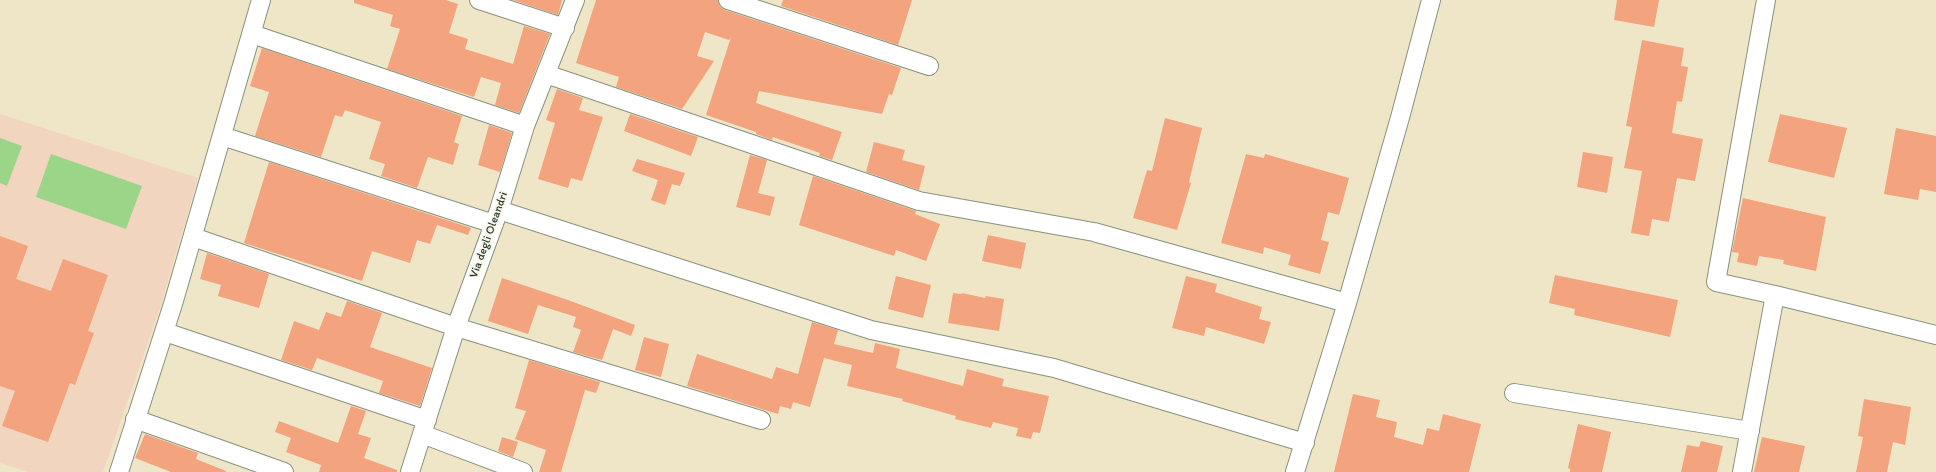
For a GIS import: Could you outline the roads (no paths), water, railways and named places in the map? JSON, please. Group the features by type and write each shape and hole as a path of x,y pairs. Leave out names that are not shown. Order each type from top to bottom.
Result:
{"street":[{"path":"118,472 165,332 261,0"},
{"path":"479,0 565,28"},
{"name":"Via degli Oleandri","path":"410,472 456,327 497,217 525,126 575,0"},
{"path":"728,0 929,66"},
{"path":"1295,472 1347,303 1401,114 1431,0"},
{"path":"1766,0 1716,282 1936,335"},
{"path":"252,34 525,126"},
{"path":"546,74 919,201 1094,232 1347,303"},
{"path":"222,136 871,330 1054,368 1305,443"},
{"path":"193,237 456,327 761,420"},
{"path":"1742,472 1775,295"},
{"path":"165,332 425,427 523,472"},
{"path":"1514,392 1750,432"},
{"path":"135,419 284,472"}]}
